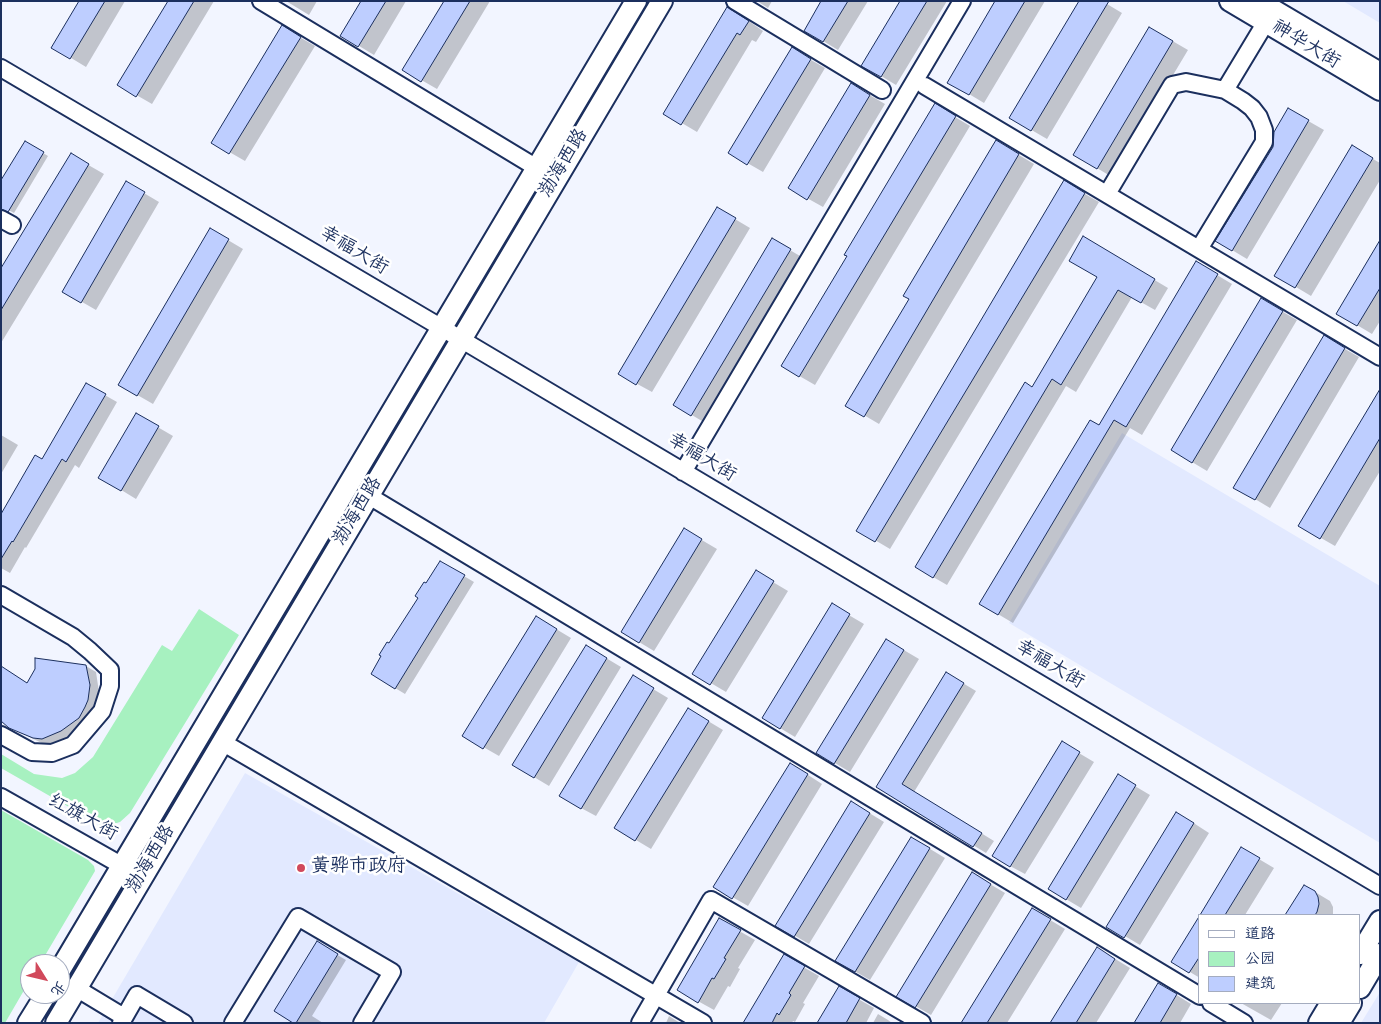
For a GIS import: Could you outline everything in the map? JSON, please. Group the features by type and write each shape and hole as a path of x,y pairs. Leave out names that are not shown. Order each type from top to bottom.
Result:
{"main road":[{"name":"渤海西路","path":"70,954 636,1"},
{"name":"渤海西路","path":"56,1023 662,1"},
{"name":"神华大街","path":"1230,1 1380,90"},
{"name":"神华大街","path":"1258,1 1380,73"},
{"path":"1361,952 1380,921"},
{"path":"1361,986 1380,954"},
{"path":"28,1023 40,1004"},
{"path":"1319,1023 1330,1004"},
{"path":"1339,1023 1350,1004"}],"street":[{"path":"261,1 537,168"},
{"path":"735,1 882,90"},
{"path":"683,472 962,1"},
{"path":"1225,90 1266,22"},
{"name":"幸福大街","path":"1,68 1380,886"},
{"path":"1107,194 1172,84 1186,82 1225,90 1243,101 1256,113 1264,130 1264,142 1199,249"},
{"path":"925,86 1380,357"},
{"path":"369,496 1198,995"},
{"path":"1,595 73,637 110,670 110,686 102,711 73,745 52,753 32,752 1,735"},
{"path":"222,742 703,1023"},
{"name":"红旗大街","path":"1,797 142,877"},
{"path":"640,1023 711,900 922,1023"},
{"path":"233,1023 298,917 392,972 362,1023"},
{"path":"76,988 122,1020 137,995 184,1023"},
{"path":"1213,1004 1244,1023"}],"shaded area":[{"path":"1343,1 1380,1 1380,23"},
{"path":"1122,433 1380,586 1380,843 1009,623"},
{"name":"黄骅市政府","path":"245,773 579,962 544,1023 98,1023"},
{"path":"1380,992 1380,1023 1361,1023"}],"green space":[{"path":"199,609 239,635 130,813 120,822 102,826 1,768 1,754 34,774 62,778 75,773 93,757 162,645 172,651"},
{"path":"1,810 88,860 94,866 95,871 46,954 20,954 20,997 5,1023 1,1023"}],"building":[{"path":"79,1 105,1 70,59 51,48"},
{"path":"168,1 194,1 136,97 117,85"},
{"path":"361,1 386,1 358,47 340,36"},
{"path":"444,1 470,1 421,82 402,70"},
{"path":"821,1 848,1 823,42 804,31"},
{"path":"900,1 927,1 881,77 861,66"},
{"path":"995,1 1025,1 969,95 947,83"},
{"path":"1079,1 1109,1 1031,131 1009,118"},
{"path":"727,7 749,21 740,35 737,33 681,125 663,114"},
{"path":"282,25 301,37 229,154 211,143"},
{"path":"1149,27 1173,41 1097,169 1073,155"},
{"path":"792,47 811,59 747,165 728,153"},
{"path":"851,83 870,95 807,200 788,188"},
{"path":"935,103 956,116 799,377 781,366 847,256 844,255"},
{"path":"1288,108 1309,120 1232,251 1215,241 1273,147 1274,132"},
{"path":"996,140 1019,154 864,417 845,406 909,299 903,296"},
{"path":"25,141 44,152 8,212 1,209 1,180"},
{"path":"1352,145 1373,158 1295,288 1274,276"},
{"path":"71,153 89,164 1,310 1,268"},
{"path":"1064,180 1085,193 875,542 856,531"},
{"path":"126,181 145,192 81,303 62,292"},
{"path":"717,207 736,218 636,385 618,374"},
{"path":"210,228 229,239 137,396 118,385"},
{"path":"1083,236 1155,279 1141,303 1118,290 1061,385 1052,379 933,578 915,567 1025,382 1032,387 1097,277 1069,261"},
{"path":"772,238 791,249 691,416 673,405"},
{"path":"1380,240 1380,288 1357,326 1336,314"},
{"path":"1196,261 1218,274 1126,427 1114,420 998,615 979,604 1090,420 1099,425"},
{"path":"1261,298 1283,311 1192,463 1171,450"},
{"path":"1324,335 1345,348 1255,500 1233,488"},
{"path":"86,383 106,394 66,462 62,459 1,559 1,514 35,455 42,459"},
{"path":"1380,389 1380,438 1320,539 1298,526"},
{"path":"136,413 159,426 121,491 98,478"},
{"path":"684,528 702,539 639,643 621,632"},
{"path":"440,561 465,575 395,689 371,674 387,642 389,643 418,598 415,596"},
{"path":"756,570 774,581 710,685 692,674"},
{"path":"832,603 850,614 780,729 762,718"},
{"path":"536,616 557,629 483,749 462,736"},
{"path":"886,639 904,650 834,764 816,753"},
{"path":"586,645 607,658 534,778 512,765"},
{"path":"35,658 86,665 90,685 88,700 79,718 61,731 42,739 33,738 9,728 1,721 1,666 27,683 35,669"},
{"path":"946,672 964,683 902,784 982,833 973,847 876,787"},
{"path":"633,675 654,688 581,809 559,796"},
{"path":"688,708 709,721 635,841 614,828"},
{"path":"1062,741 1080,752 1010,867 992,856"},
{"path":"790,763 808,774 732,899 713,887"},
{"path":"1118,774 1136,785 1066,900 1048,889"},
{"path":"851,801 870,813 794,937 775,926"},
{"path":"1176,812 1194,823 1124,938 1106,927"},
{"path":"911,837 930,848 855,972 835,961"},
{"path":"1241,847 1260,858 1226,914 1201,914"},
{"path":"972,872 991,884 915,1008 896,997"},
{"path":"1304,885 1315,891 1319,904 1316,914 1286,914"},
{"path":"1032,908 1051,919 987,1023 961,1023"},
{"path":"719,918 741,930 724,958 726,959 714,979 712,978 698,1003 677,990"},
{"path":"1198,918 1198,959 1189,973 1171,962"},
{"path":"317,941 338,954 296,1023 293,1023 274,1011"},
{"path":"1097,947 1115,959 1076,1023 1050,1023"},
{"path":"784,954 805,966 789,993 791,995 772,1023 743,1023"},
{"path":"1158,983 1177,994 1160,1023 1134,1023"},
{"path":"839,986 860,998 846,1023 817,1023"}],"place":[{"name":"黄骅市政府","path":"301,868"}]}
